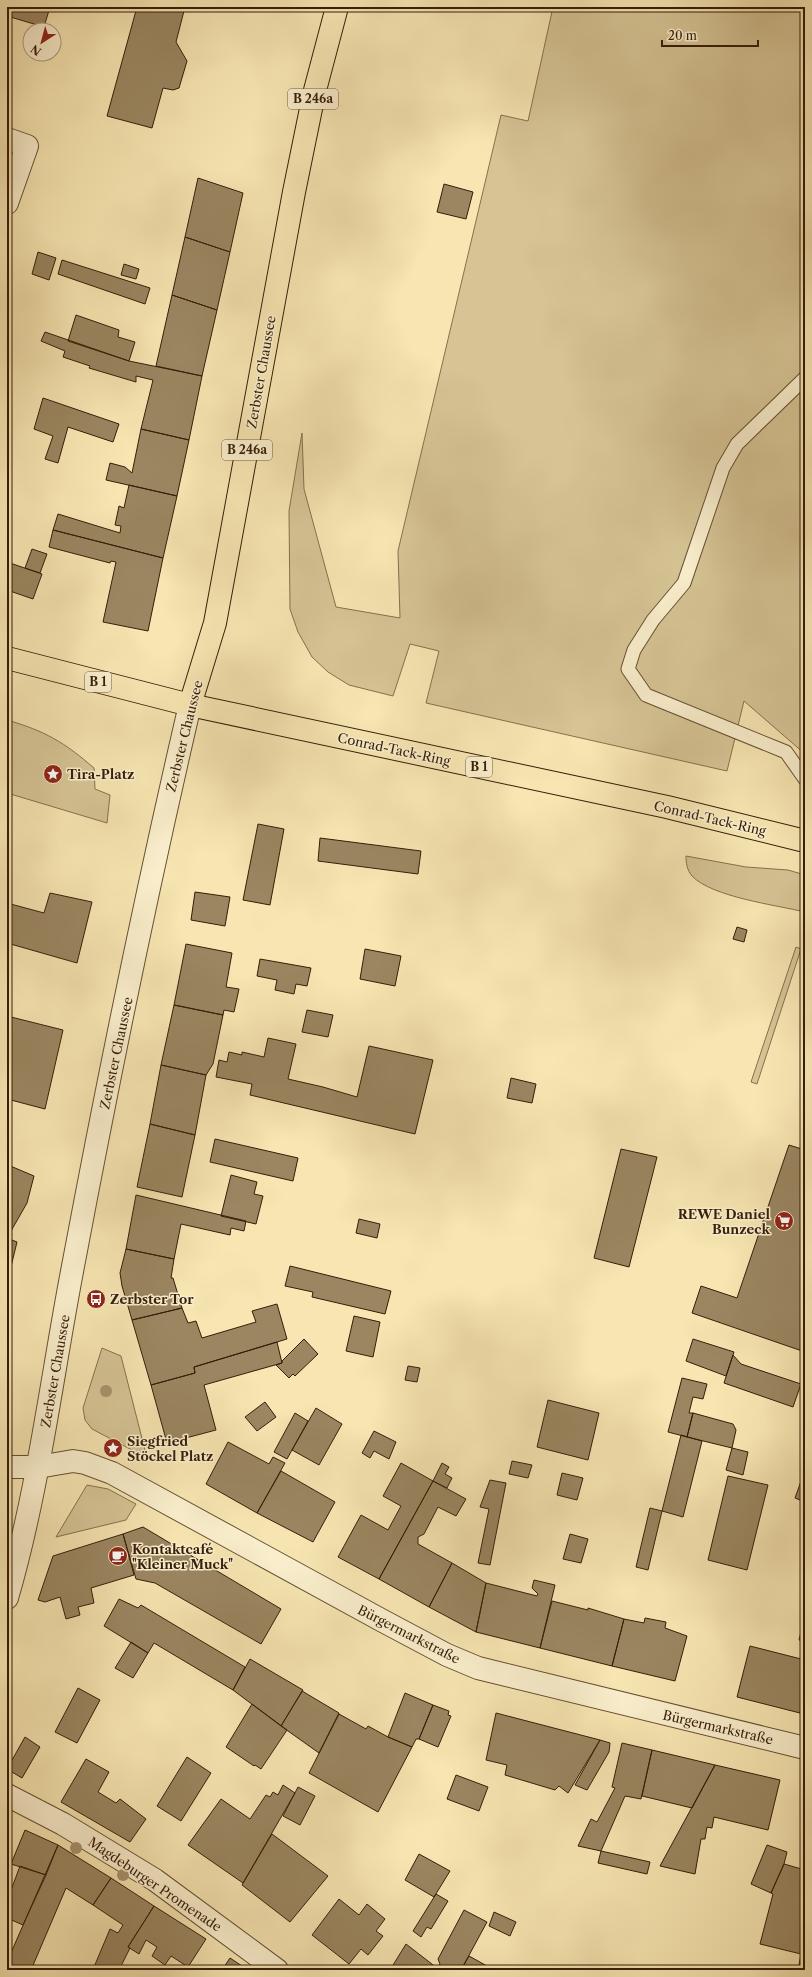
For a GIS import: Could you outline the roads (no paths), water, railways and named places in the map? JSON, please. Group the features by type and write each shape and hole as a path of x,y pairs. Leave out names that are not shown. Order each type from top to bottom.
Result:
{"main road":[{"name":"Zerbster Chaussee","path":"190,705 215,623 294,192 314,94 335,7"},
{"name":"Conrad-Tack-Ring","path":"7,658 190,705 667,807 805,842"}],"street":[{"path":"7,139 27,146 7,203"},
{"name":"Zerbster Chaussee","path":"7,1598 20,1554 38,1467 95,1154 168,799 190,705"},
{"name":"Bürgermarkstraße","path":"7,1468 38,1467 73,1461 85,1463 112,1474 447,1655 478,1668 517,1679 805,1748"},
{"name":"Magdeburger Promenade","path":"7,1795 82,1835 155,1880 277,1970"}],"lane":[{"path":"805,378 738,444 723,468 684,583 653,620 634,650 628,669 646,695 786,752 805,779"}],"place":[{"name":"Tira-Platz","path":"53,774"},
{"name":"REWE Daniel Bunzeck","path":"784,1221"},
{"name":"Zerbster Tor","path":"96,1299"},
{"name":"Siegfried Stöckel Platz","path":"113,1448"},
{"name":"Kontaktcafé \"Kleiner Muck\"","path":"118,1556"}]}
